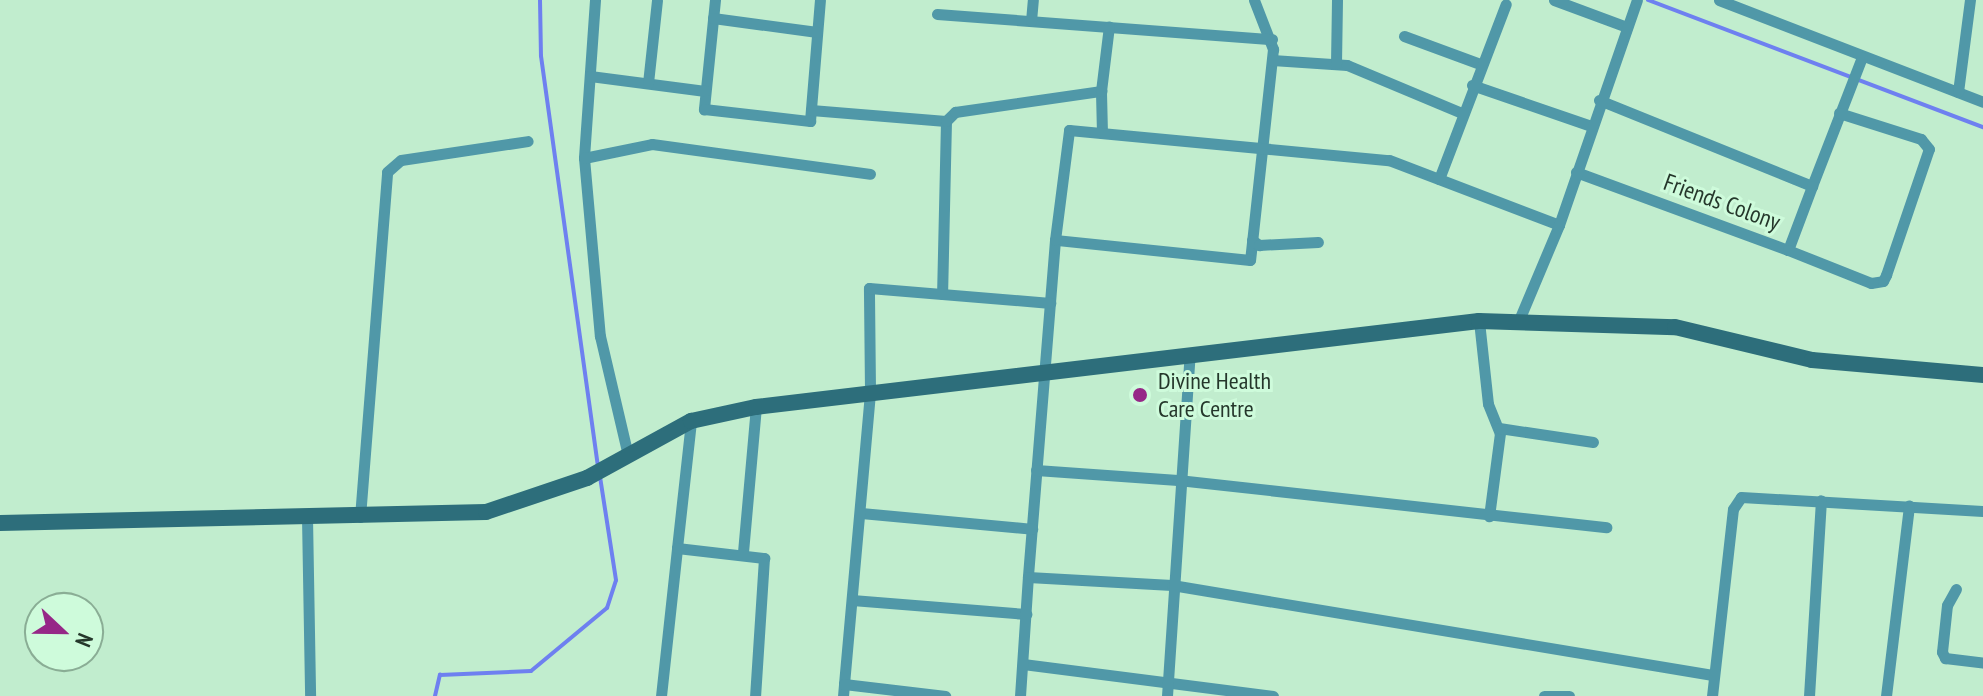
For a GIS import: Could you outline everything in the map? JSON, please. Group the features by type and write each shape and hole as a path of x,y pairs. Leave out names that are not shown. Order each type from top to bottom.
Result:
{"main road":[{"path":"0,523 486,512 587,478 627,451 691,421 756,407 870,390 1479,321 1519,320 1697,330 1812,360 1983,375"}],"street":[{"path":"595,0 584,158 600,336 627,451"},
{"path":"648,83 657,0"},
{"path":"715,0 704,109 810,121 820,0"},
{"path":"1031,21 1033,0"},
{"path":"1055,240 1250,260 1272,60 1272,39 1254,0"},
{"path":"1336,64 1337,0"},
{"path":"1554,0 1627,27"},
{"path":"1719,0 1983,102"},
{"path":"1958,92 1970,0"},
{"path":"1519,320 1559,225 1599,100 1636,3"},
{"path":"1439,179 1480,64 1506,4"},
{"path":"937,14 1272,39"},
{"path":"713,18 817,32"},
{"path":"1102,133 1101,91 1109,26"},
{"path":"1404,36 1480,64"},
{"name":"Friends Colony","path":"1576,172 1788,250 1849,84 1862,57"},
{"path":"1272,60 1336,64 1462,113"},
{"path":"590,76 705,91"},
{"path":"1472,85 1591,126"},
{"path":"942,294 946,121 955,112 1101,91"},
{"name":"Friends Colony","path":"1599,100 1812,186"},
{"path":"811,110 946,121"},
{"path":"1788,250 1871,283 1883,281 1886,275 1929,149 1921,139 1839,113"},
{"path":"1020,696 1055,240 1069,130 1389,160 1559,225"},
{"path":"360,517 387,172 401,160 528,141"},
{"path":"584,158 652,144 870,174"},
{"path":"1252,240 1259,245 1318,242"},
{"path":"945,696 844,690 870,390 869,288 1050,303"},
{"path":"1479,321 1488,404 1499,428 1489,516"},
{"path":"1167,696 1178,480 1190,354"},
{"path":"743,552 756,407"},
{"path":"661,696 691,421"},
{"path":"1499,428 1593,442"},
{"path":"1036,470 1178,480 1606,527"},
{"path":"1712,696 1735,505 1745,496 1983,511"},
{"path":"1809,696 1821,500"},
{"path":"1886,696 1909,505"},
{"path":"861,513 1032,529"},
{"path":"307,517 310,696"},
{"path":"677,548 743,552 764,558 767,569 755,696"},
{"path":"1028,577 1172,585 1713,675"},
{"path":"1956,589 1947,605 1942,652 1945,658 1983,663"},
{"path":"852,600 1026,614"},
{"path":"1023,664 1168,680 1273,696"},
{"path":"1544,696 1569,696"}],"waterway":[{"path":"540,0 541,56 598,468"},
{"path":"1648,0 1983,127"},
{"path":"435,696 440,675 531,671 607,608 616,580 600,477"}],"place":[{"name":"Divine Health Care Centre","path":"1140,395"}]}
